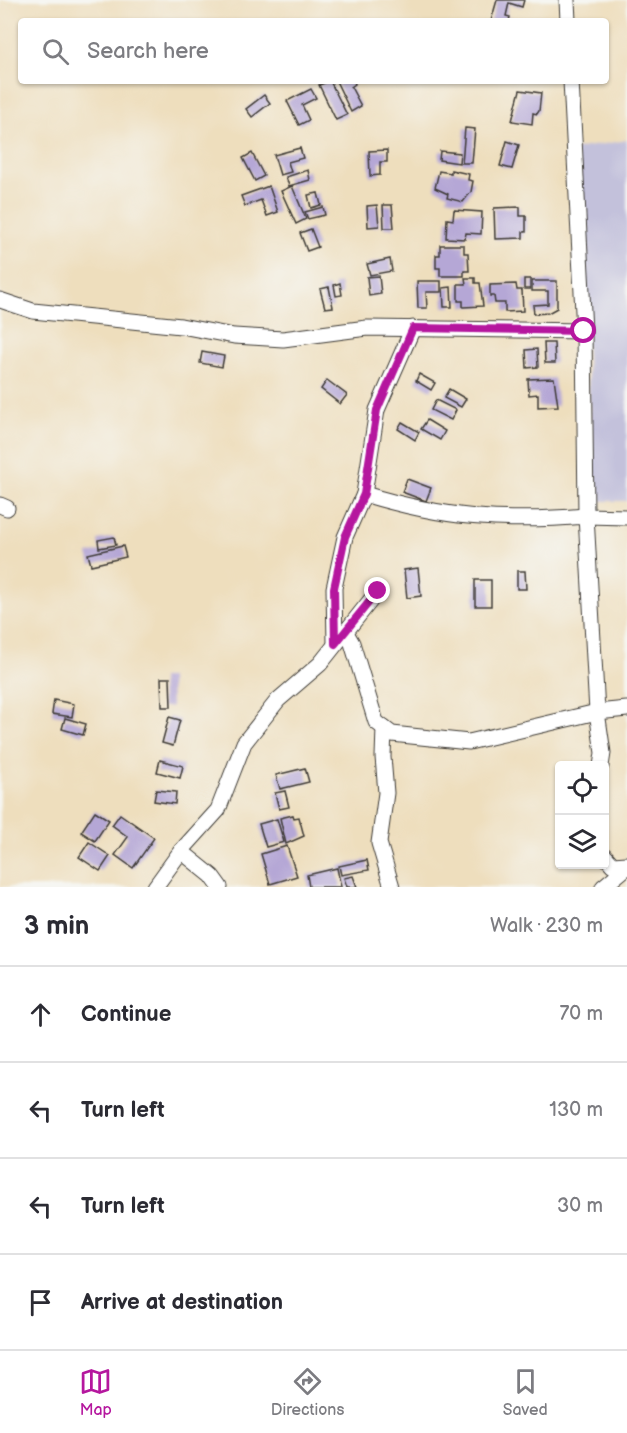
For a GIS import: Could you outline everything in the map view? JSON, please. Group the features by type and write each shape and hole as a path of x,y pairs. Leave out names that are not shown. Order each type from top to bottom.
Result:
{"street":[{"path":"567,0 568,18"},
{"path":"571,84 584,331 586,516 597,712 603,753 602,761"},
{"path":"0,300 33,311 181,326 243,337 283,339 367,328 584,331"},
{"path":"335,644 334,588 345,537 364,494 377,410 413,328"},
{"path":"364,494 429,511 501,521 586,516 627,517"},
{"path":"155,887 182,851 218,810 244,743 278,700 320,664 378,591"},
{"path":"345,631 352,643 376,722 392,734 469,742 597,712 627,709"},
{"path":"384,728 386,793 379,843 392,887"},
{"path":"182,851 212,876 220,887"},
{"path":"609,861 613,865 627,865"},
{"path":"603,887 627,865"}],"shaded area":[{"path":"627,140 627,501 595,501 575,149"}],"building":[{"path":"497,0 524,0 522,7 509,3 506,16 510,18 492,18"},
{"path":"332,84 347,115 336,120 319,85"},
{"path":"337,84 355,84 351,87 361,106 351,112"},
{"path":"311,89 316,98 302,105 309,120 299,125 287,101"},
{"path":"520,90 541,93 539,111 537,114 533,113 532,124 512,121"},
{"path":"264,95 270,103 252,117 246,109"},
{"path":"465,128 475,129 472,163 462,163"},
{"path":"507,141 519,145 512,169 500,166"},
{"path":"300,148 303,158 288,162 291,172 280,175 274,155"},
{"path":"387,150 387,162 380,162 380,175 370,176 369,151"},
{"path":"440,151 460,153 459,163 439,160"},
{"path":"252,153 264,176 255,181 243,158"},
{"path":"308,170 310,180 289,186 286,177"},
{"path":"451,170 469,174 468,180 473,181 471,192 463,202 447,198 448,194 435,188 439,171 451,173"},
{"path":"269,186 278,212 267,216 261,200 245,206 241,196"},
{"path":"292,186 306,219 296,224 281,191"},
{"path":"318,193 321,205 311,208 308,195"},
{"path":"377,205 379,226 368,227 367,206"},
{"path":"383,205 392,205 394,228 384,228"},
{"path":"323,207 325,215 308,219 305,212"},
{"path":"520,207 520,216 526,216 526,232 523,232 523,238 495,239 494,208"},
{"path":"454,210 482,212 481,234 466,233 465,239 446,238 447,219 453,220"},
{"path":"311,229 318,247 307,251 300,233"},
{"path":"440,245 464,245 464,253 468,253 469,271 464,271 464,276 440,276 440,268 436,268 436,255 440,255"},
{"path":"390,259 392,271 370,275 367,264"},
{"path":"379,276 381,294 369,296 367,277"},
{"path":"465,278 475,278 475,283 480,283 483,306 463,307 463,301 458,301 458,284 466,284"},
{"path":"524,279 530,279 530,289 524,289"},
{"path":"417,281 441,281 441,292 426,292 427,308 418,308"},
{"path":"532,281 557,281 557,308 548,313 534,314 533,305 548,304 548,291 532,291"},
{"path":"340,283 342,295 336,296 334,285"},
{"path":"516,284 517,290 522,290 523,311 505,312 505,303 495,303 494,296 490,296 490,285"},
{"path":"329,287 333,307 325,308 320,289"},
{"path":"451,287 452,307 444,307 443,288"},
{"path":"544,343 554,343 555,363 545,363"},
{"path":"537,349 538,367 527,368 526,350"},
{"path":"202,352 224,356 222,367 200,363"},
{"path":"419,374 435,383 431,390 416,381"},
{"path":"554,378 558,406 538,407 538,394 529,395 528,379"},
{"path":"327,380 347,395 340,404 321,389"},
{"path":"449,389 466,399 461,407 444,398"},
{"path":"436,400 456,410 451,420 431,410"},
{"path":"427,420 445,431 440,440 421,429"},
{"path":"402,422 419,432 415,440 398,429"},
{"path":"407,479 431,488 426,501 402,492"},
{"path":"114,537 116,545 99,548 98,540"},
{"path":"123,546 126,557 91,565 88,554"},
{"path":"418,568 421,596 407,598 404,570"},
{"path":"517,571 525,571 526,589 517,589"},
{"path":"475,580 491,580 491,606 475,606"},
{"path":"161,678 170,678 171,707 162,707"},
{"path":"54,700 74,704 72,717 52,714"},
{"path":"169,717 180,720 173,746 162,743"},
{"path":"65,718 86,724 83,735 62,729"},
{"path":"160,760 183,766 180,778 157,772"},
{"path":"305,768 309,782 280,789 276,775"},
{"path":"156,790 176,792 175,804 154,801"},
{"path":"285,791 289,807 279,809 275,793"},
{"path":"95,811 109,820 95,841 81,832"},
{"path":"120,814 154,838 133,868 115,855 128,837 112,825"},
{"path":"293,815 294,818 299,817 304,836 286,844 280,818"},
{"path":"277,819 284,842 266,847 259,824"},
{"path":"89,842 110,856 100,871 79,857"},
{"path":"287,846 297,876 270,884 261,854"},
{"path":"367,860 369,870 341,875 339,866"},
{"path":"337,868 341,887 309,887 307,875"},
{"path":"353,876 357,887 347,887 344,878"}],"route":[{"path":"378,591 335,644 334,588 345,537 364,494 377,410 413,328 584,331"}]}
